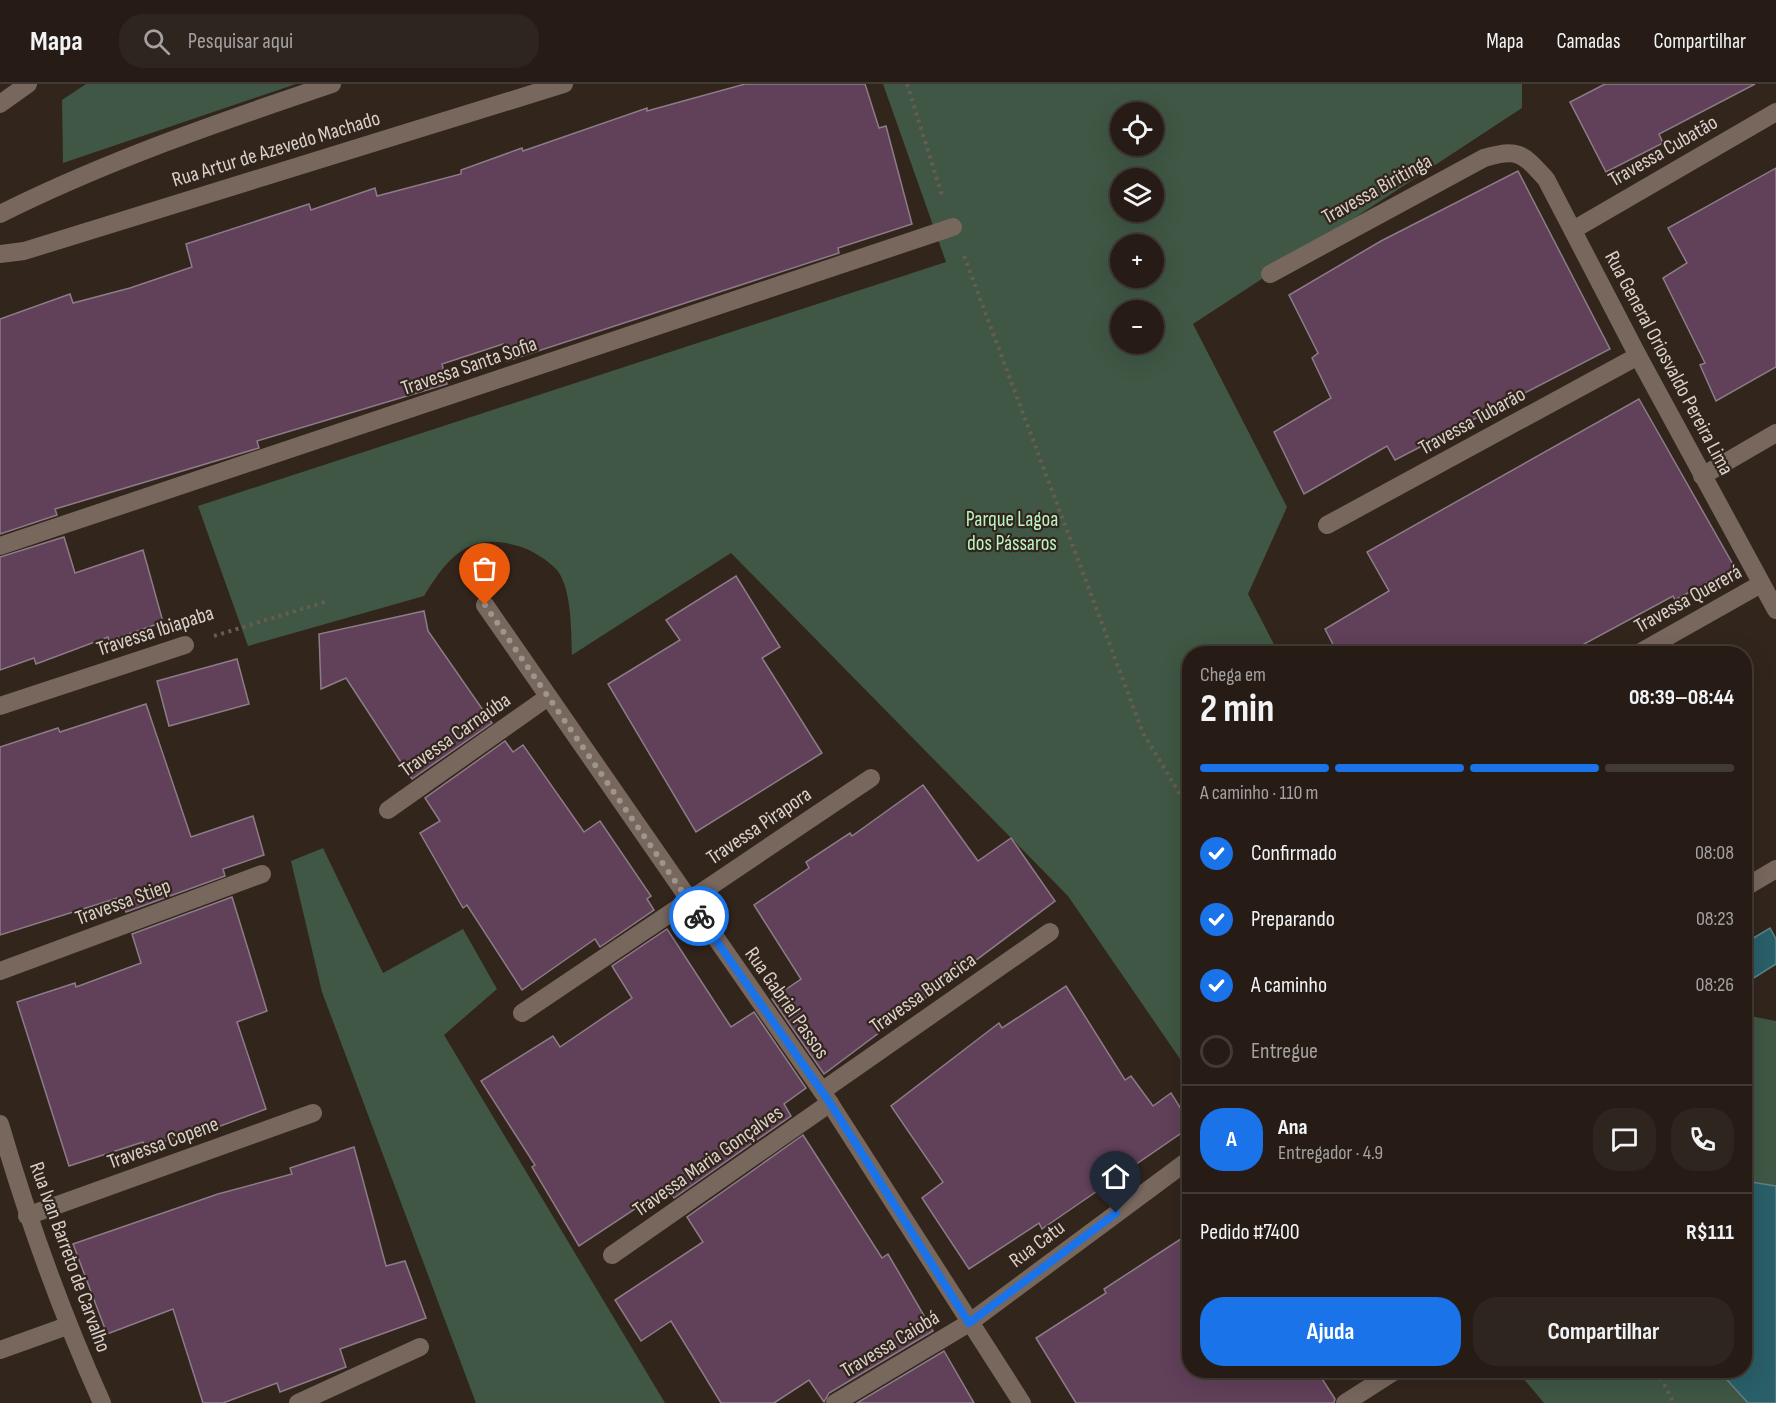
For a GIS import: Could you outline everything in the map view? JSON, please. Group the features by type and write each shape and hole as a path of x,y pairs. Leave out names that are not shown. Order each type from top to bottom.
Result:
{"street":[{"path":"0,104 28,84"},
{"path":"0,214 68,180 242,114 332,84"},
{"name":"Rua Artur de Azevedo Machado","path":"0,254 24,251 564,84"},
{"name":"Travessa Cubatão","path":"1573,230 1776,112"},
{"name":"Rua General Oriosvaldo Pereira Lima","path":"1509,151 1527,159 1546,179 1702,476 1776,610"},
{"name":"Travessa Biritinga","path":"1270,274 1446,177 1484,158 1509,151"},
{"name":"Travessa Santa Sofia","path":"0,546 953,227"},
{"name":"Travessa Tubarão","path":"1327,525 1638,356"},
{"path":"1702,476 1776,433"},
{"name":"Travessa Quererá","path":"1651,646 1761,584"},
{"name":"Rua Gabriel Passos","path":"485,605 826,1097 1022,1403"},
{"name":"Travessa Ibiapaba","path":"0,705 185,645"},
{"name":"Travessa Carnaúba","path":"388,810 548,697"},
{"name":"Travessa Pirapora","path":"522,1013 872,778"},
{"path":"1752,883 1776,869"},
{"name":"Travessa Stiep","path":"0,971 262,874"},
{"name":"Travessa Buracica","path":"826,1097 1050,932"},
{"name":"Travessa Maria Gonçalves","path":"612,1255 826,1097"},
{"name":"Travessa Copene","path":"27,1216 314,1113"},
{"name":"Rua Ivan Barreto de Carvalho","path":"0,1124 27,1216 67,1326 102,1403"},
{"name":"Rua Catu","path":"969,1323 1182,1164"},
{"name":"Travessa Caiobá","path":"835,1403 969,1323"},
{"path":"0,1350 67,1326"},
{"path":"298,1403 420,1347"},
{"path":"1346,1403 1384,1378"}],"path":[{"path":"907,84 953,227 1143,733 1182,798"},
{"name":"Travessa Ibiapaba","path":"185,645 325,602"},
{"path":"1662,1378 1674,1403"}],"green space":[{"path":"86,84 296,84 63,163 62,100"},
{"name":"Parque Lagoa dos Pássaros","path":"883,84 1522,84 1522,108 1193,324 1287,507 1248,594 1275,646 1182,646 1182,1062 1068,896 731,553 572,655 568,599 566,588 557,570 528,550 501,542 473,545 462,551 451,559 424,596 248,646 198,506 946,262"},
{"path":"323,848 383,973 463,929 497,989 444,1035 665,1403 476,1403 322,992 291,861"},
{"path":"1752,1016 1776,1021 1776,1403 1544,1403 1523,1378 1752,1378"}],"water":[{"path":"1770,928 1776,939 1776,964 1752,979 1752,939"},
{"path":"1752,1182 1776,1186 1776,1403 1748,1403 1725,1378 1752,1378"}],"building":[{"path":"745,84 865,84 879,128 886,126 912,224 838,248 839,253 507,361 503,344 442,364 447,384 257,441 259,448 55,509 57,515 0,534 0,319 70,294 73,303 130,288 192,267 186,244 309,204 311,210 375,188 377,196 461,174 461,170 522,148 523,151 647,108 647,111"},
{"path":"1605,84 1755,84 1659,134 1663,143 1606,172 1570,102"},
{"path":"1776,168 1776,367 1716,401 1700,365 1705,363 1663,278 1687,263 1668,228"},
{"path":"1518,171 1610,349 1395,460 1387,446 1304,494 1274,432 1331,398 1312,358 1318,353 1289,295 1381,241"},
{"path":"1639,399 1735,568 1675,600 1673,596 1584,644 1585,646 1334,646 1325,629 1389,591 1367,552"},
{"path":"64,537 75,573 143,550 163,622 109,641 108,637 36,664 34,658 0,670 0,557"},
{"path":"736,576 780,647 762,658 822,753 696,832 608,684 680,640 666,620"},
{"path":"424,611 428,631 492,723 412,779 346,678 321,689 319,634"},
{"path":"237,659 249,704 169,726 157,681"},
{"path":"146,704 191,837 253,816 264,855 223,869 225,876 126,912 121,897 0,935 0,747 58,728 60,732"},
{"path":"505,741 513,752 523,745 584,832 600,821 651,896 647,899 654,910 600,947 595,939 522,990 467,905 463,908 420,833 440,821 425,798"},
{"path":"923,785 978,861 1011,838 1055,901 824,1074 772,999 801,979 754,905 809,868 806,862 850,833 852,836"},
{"path":"232,897 267,1011 237,1022 266,1109 207,1131 206,1127 145,1148 143,1142 69,1166 17,1002 75,983 76,987 141,963 132,934"},
{"path":"667,929 731,1027 754,1012 806,1088 784,1104 791,1116 674,1198 668,1187 579,1246 532,1167 535,1165 481,1081 553,1036 560,1047 632,998 612,966"},
{"path":"1066,986 1125,1080 1131,1076 1153,1106 1171,1093 1182,1110 1182,1133 1042,1229 1039,1223 969,1269 922,1198 943,1182 891,1106 999,1023 1002,1028"},
{"path":"803,1135 882,1258 888,1254 933,1331 829,1393 824,1402 809,1380 774,1403 721,1403 671,1321 641,1341 615,1300 703,1242 687,1217"},
{"path":"354,1147 386,1266 405,1261 426,1318 340,1349 346,1367 280,1392 277,1383 223,1403 203,1403 173,1309 107,1334 73,1244 218,1194 292,1174 290,1168"},
{"path":"1182,1238 1182,1378 1322,1378 1335,1399 1334,1403 1076,1403 1036,1338 1106,1293 1104,1289"},
{"path":"944,1351 974,1403 857,1403"}],"way so far":[{"path":"485,605 699,916"}],"route":[{"path":"699,916 830,1103 969,1323 1116,1213"}]}
